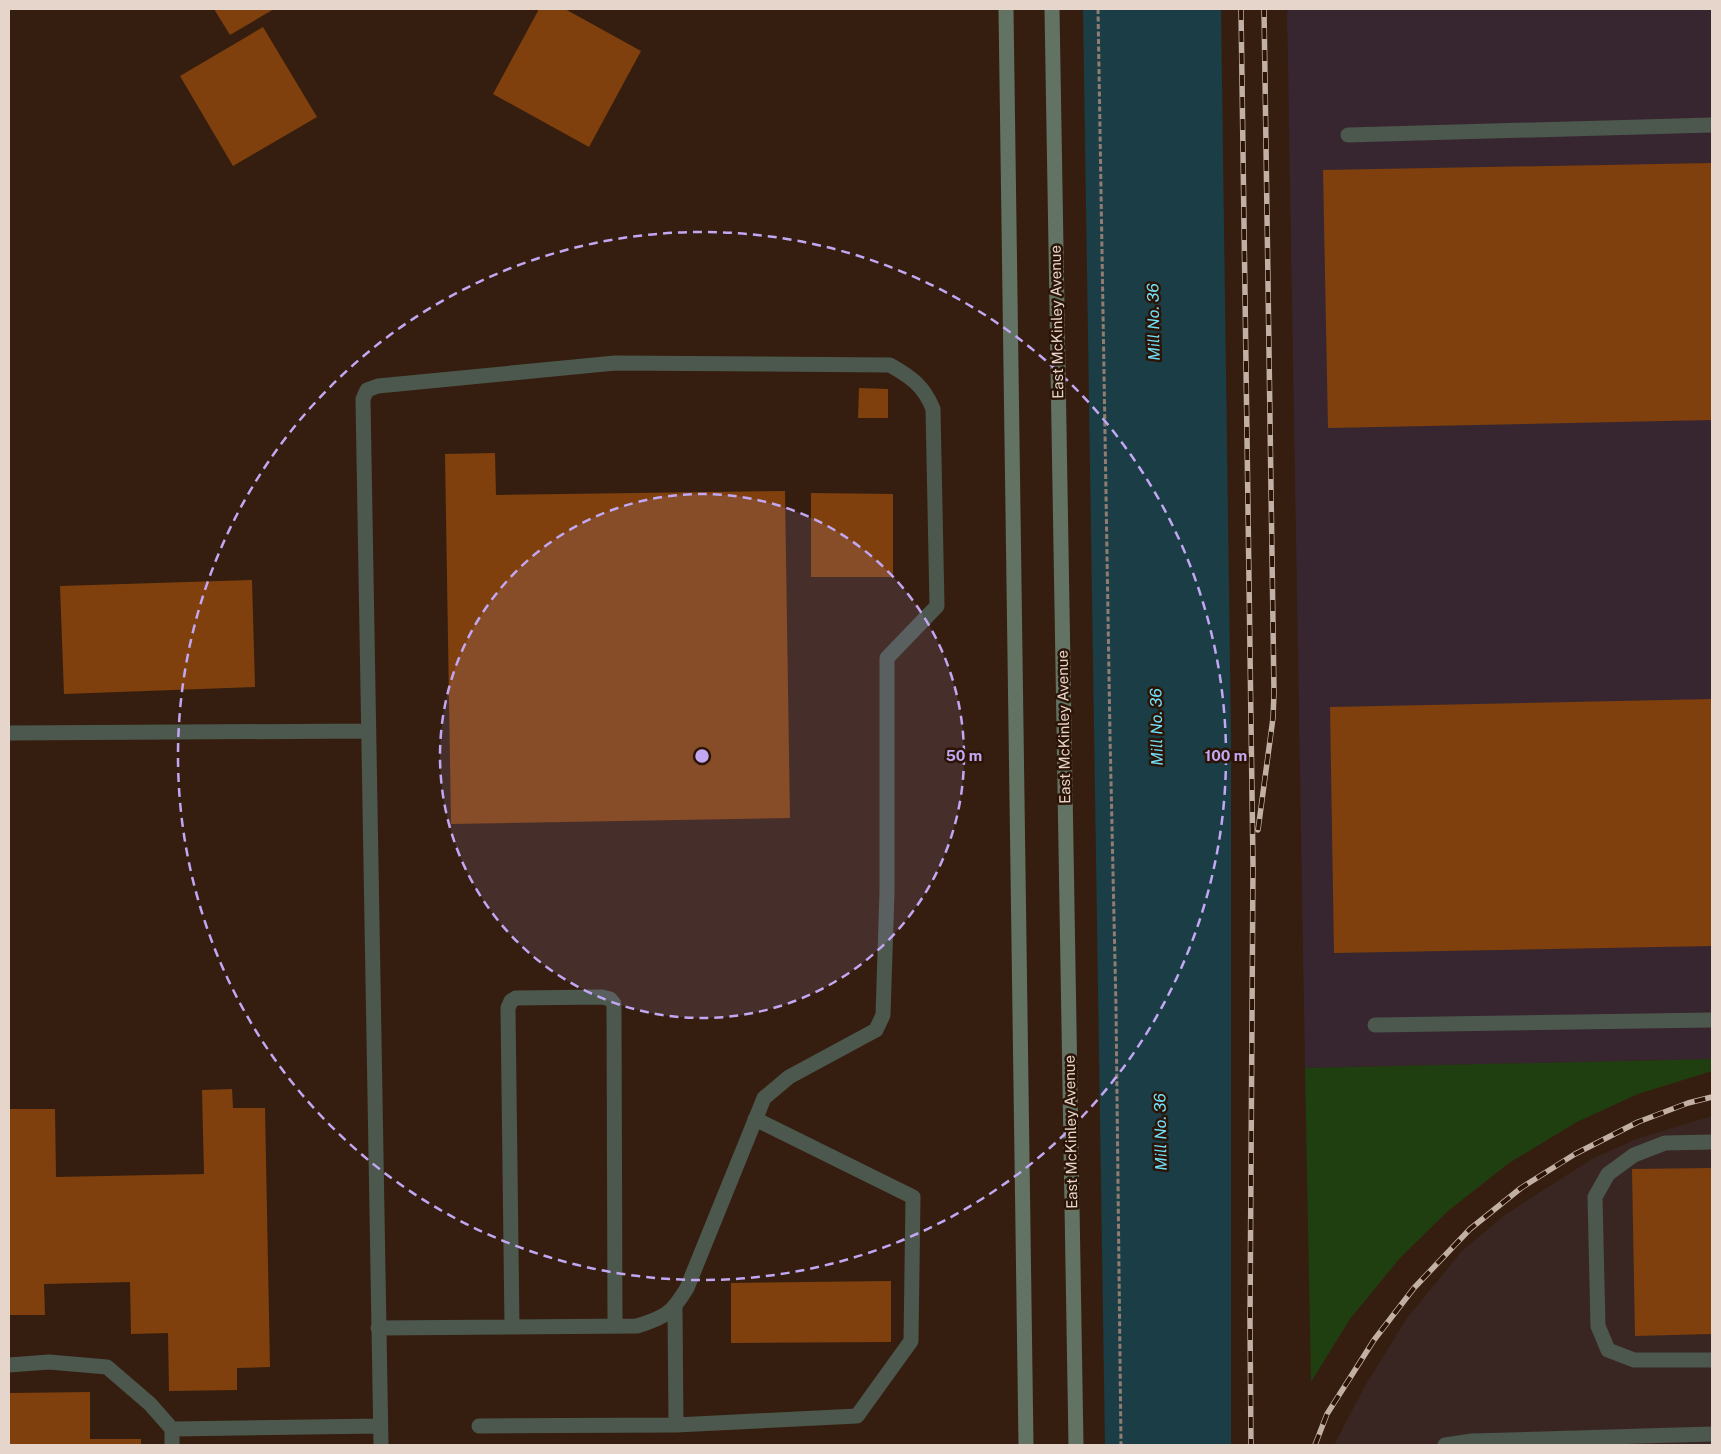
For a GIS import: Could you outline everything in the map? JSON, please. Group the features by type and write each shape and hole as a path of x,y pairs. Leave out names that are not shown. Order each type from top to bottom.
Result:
{"main road":[{"path":"1006,9 1026,1445"},
{"name":"East McKinley Avenue","path":"1052,9 1076,1445"}],"lane":[{"path":"1348,135 1712,125"},
{"path":"378,1328 638,1326 658,1320 675,1308 687,1288 764,1098 789,1077 876,1030 883,1015 887,891 886,658 937,606 933,409 927,394 915,380 890,364 615,363 378,386 367,390 364,398 368,731 378,1328 380,1426 380,1445"},
{"path":"9,733 368,731"},
{"path":"512,1327 508,1008 511,1001 516,998 602,997 610,999 614,1004 615,1326"},
{"path":"1375,1025 1712,1020"},
{"path":"479,1426 676,1425 857,1416 911,1341 913,1198 755,1119"},
{"path":"1712,1142 1665,1143 1634,1155 1608,1174 1595,1197 1598,1326 1608,1350 1634,1360 1712,1360"},
{"path":"675,1308 676,1425"},
{"path":"9,1365 49,1362 107,1367 150,1404 172,1429 172,1445"},
{"path":"172,1429 380,1426"},
{"path":"1446,1445 1472,1441 1712,1434"}],"path":[{"path":"1098,9 1109,716 1116,1008 1121,1445"}],"shaded area":[{"path":"1287,9 1712,9 1712,1059 1305,1068"},
{"path":"1712,1116 1712,1445 1334,1445 1365,1386 1407,1318 1462,1251 1506,1214 1592,1159 1636,1139"}],"green space":[{"path":"1712,1059 1712,1071 1638,1094 1577,1122 1509,1163 1448,1211 1400,1258 1350,1319 1311,1382 1305,1068"}],"water":[{"name":"Mill No. 36","path":"1083,9 1221,9 1231,738 1231,1445 1105,1445"}],"building":[{"path":"214,9 274,9 230,35"},
{"path":"539,9 565,9 641,51 589,147 493,94"},
{"path":"263,27 317,117 233,166 180,76"},
{"path":"1712,163 1712,420 1328,428 1323,170"},
{"path":"859,388 888,389 888,418 858,418"},
{"path":"495,453 496,495 785,491 790,818 451,824 445,454"},
{"path":"811,493 893,494 893,577 811,577"},
{"path":"252,580 255,687 64,694 60,586"},
{"path":"1712,699 1712,946 1334,953 1330,707"},
{"path":"232,1089 233,1108 265,1108 270,1367 237,1368 237,1390 169,1391 168,1333 131,1334 130,1282 44,1284 45,1315 9,1315 9,1109 55,1109 56,1177 204,1174 202,1090"},
{"path":"1712,1168 1712,1334 1635,1336 1632,1169"},
{"path":"891,1281 891,1342 731,1343 731,1283"},
{"path":"90,1392 90,1439 141,1439 141,1445 9,1445 9,1393"}],"railway":[{"path":"1241,9 1253,865 1251,1445"},
{"path":"1258,830 1273,718 1274,693 1264,9"},
{"path":"1315,1445 1327,1414 1374,1340 1414,1288 1470,1229 1521,1188 1575,1154 1638,1122 1688,1103 1712,1097"}]}
